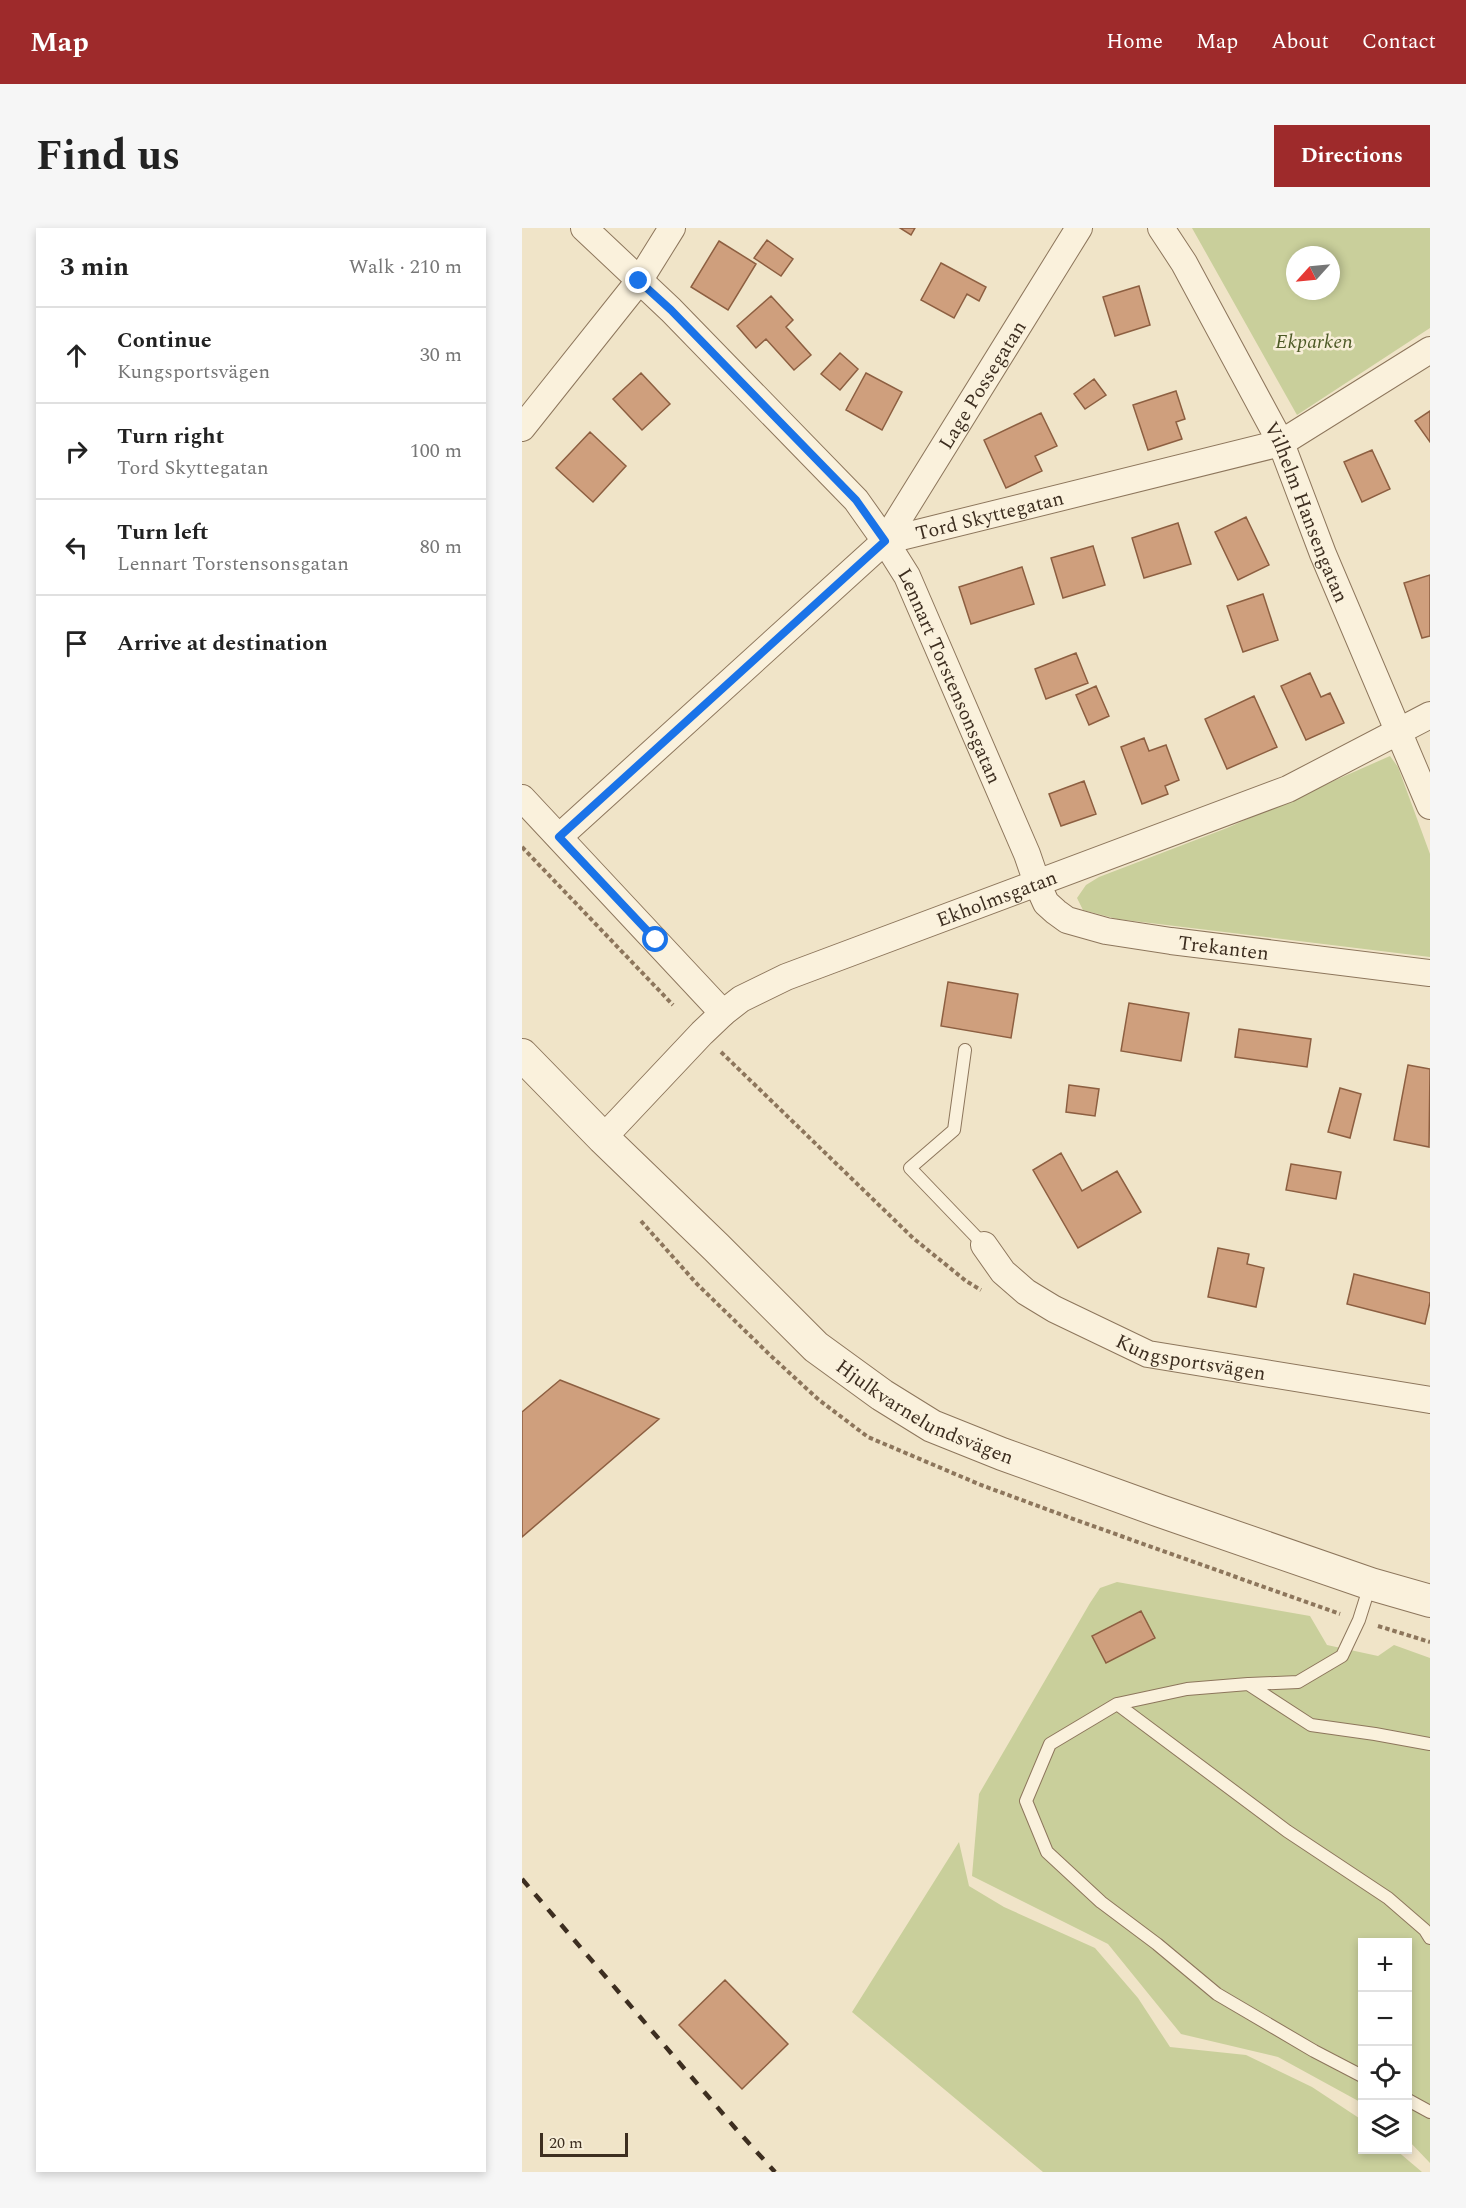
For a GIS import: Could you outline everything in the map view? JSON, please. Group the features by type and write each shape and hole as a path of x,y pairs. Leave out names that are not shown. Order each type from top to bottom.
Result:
{"street":[{"name":"Lennart Torstensonsgatan","path":"584,228 679,319 856,500 885,541 907,576 1027,854 1037,883"},
{"path":"522,428 639,281 672,228"},
{"name":"Lage Possegatan","path":"885,541 1079,228"},
{"name":"Vilhelm Hansengatan","path":"1161,228 1184,263 1281,443 1323,554 1430,806"},
{"name":"Tord Skyttegatan","path":"559,837 885,541 1281,443 1430,350"},
{"name":"Ekholmsgatan","path":"603,1138 702,1033 741,999 786,977 1288,789 1430,715"},
{"path":"522,798 723,1013"},
{"name":"Trekanten","path":"1037,883 1046,903 1067,920 1106,931 1430,973"},
{"name":"Hjulkvarnelundsvägen","path":"522,1055 603,1138 816,1347 882,1395 932,1426 1002,1454 1371,1584 1430,1601"},
{"name":"Kungsportsvägen","path":"984,1245 1003,1272 1026,1292 1054,1309 1148,1353 1430,1400"}],"lane":[{"path":"965,1050 954,1130 910,1168 984,1245"},
{"path":"1358,2074 1314,2051 1218,1994 1101,1902 1047,1852 1026,1801 1050,1744 1118,1704 1186,1689 1298,1682 1342,1656 1359,1620 1371,1584"},
{"path":"1248,1684 1311,1725 1430,1744"},
{"path":"1118,1704 1287,1831 1388,1898 1425,1930 1430,1938"},
{"path":"1412,2103 1430,2112"}],"green space":[{"name":"Ekparken","path":"1192,228 1430,228 1430,328 1297,415"},
{"path":"1390,756 1398,767 1430,854 1430,957 1117,919 1083,910 1077,898 1086,885 1099,877 1227,828"},
{"path":"1117,1582 1310,1616 1327,1645 1378,1656 1394,1645 1430,1658 1430,2163 1412,2144 1412,1938 1358,1938 1358,2101 1278,2057 1181,2034 1108,1944 972,1876 979,1794 1100,1588"},
{"path":"959,1842 969,1886 1004,1907 1095,1948 1138,1998 1170,2047 1246,2055 1312,2087 1358,2117 1358,2154 1401,2154 1422,2172 1043,2172 852,2012"}],"building":[{"path":"900,228 915,228 911,235"},
{"path":"767,240 793,259 781,276 754,258"},
{"path":"719,241 756,264 728,310 691,287"},
{"path":"941,263 986,287 979,301 967,294 954,318 921,300"},
{"path":"1139,286 1150,325 1115,336 1103,297"},
{"path":"771,296 793,320 786,327 811,355 794,370 766,339 756,348 737,326"},
{"path":"840,353 858,369 840,390 821,374"},
{"path":"641,373 670,404 642,430 613,399"},
{"path":"866,373 902,392 882,430 846,410"},
{"path":"1094,379 1106,395 1085,409 1074,394"},
{"path":"1176,391 1185,419 1176,422 1182,439 1148,450 1133,405"},
{"path":"1430,411 1430,442 1415,421"},
{"path":"1041,413 1057,446 1035,456 1042,471 1006,488 984,440"},
{"path":"590,432 626,466 593,502 556,468"},
{"path":"1372,450 1390,489 1362,502 1344,462"},
{"path":"1246,517 1269,565 1238,580 1215,532"},
{"path":"1178,523 1191,564 1144,578 1132,538"},
{"path":"1093,546 1105,585 1063,598 1051,558"},
{"path":"1022,567 1034,604 971,624 959,587"},
{"path":"1430,575 1430,636 1422,638 1404,583"},
{"path":"1263,594 1278,640 1243,652 1227,606"},
{"path":"1076,653 1088,683 1046,699 1035,669"},
{"path":"1310,673 1321,697 1330,693 1344,723 1306,740 1281,686"},
{"path":"1096,686 1109,716 1089,725 1076,695"},
{"path":"1254,696 1277,747 1227,769 1205,719"},
{"path":"1144,738 1149,751 1166,745 1179,780 1165,786 1168,794 1142,804 1121,747"},
{"path":"1084,781 1096,814 1061,826 1049,794"},
{"path":"948,982 1018,994 1011,1038 941,1026"},
{"path":"1129,1003 1189,1013 1181,1061 1121,1051"},
{"path":"1239,1029 1311,1039 1307,1067 1235,1057"},
{"path":"1408,1065 1430,1069 1429,1147 1394,1140"},
{"path":"1069,1085 1099,1089 1095,1116 1066,1112"},
{"path":"1340,1088 1361,1094 1350,1138 1328,1132"},
{"path":"1061,1153 1082,1191 1117,1171 1141,1212 1078,1248 1033,1170"},
{"path":"1291,1164 1341,1172 1336,1199 1286,1190"},
{"path":"1218,1248 1249,1254 1247,1264 1264,1268 1256,1307 1208,1297"},
{"path":"1354,1274 1430,1293 1425,1324 1347,1304"},
{"path":"560,1380 659,1419 522,1537 522,1412"},
{"path":"1141,1611 1155,1638 1106,1663 1092,1636"},
{"path":"725,1980 788,2044 742,2089 679,2025"}],"railway":[{"path":"522,1879 775,2172"}],"route":[{"path":"639,281 671,310 856,500 885,541 559,837 656,940"}]}
